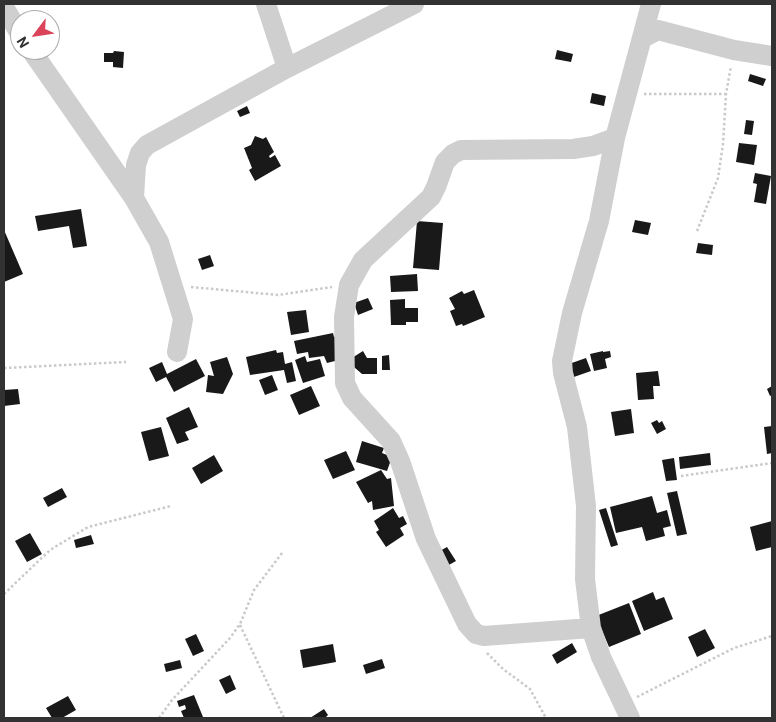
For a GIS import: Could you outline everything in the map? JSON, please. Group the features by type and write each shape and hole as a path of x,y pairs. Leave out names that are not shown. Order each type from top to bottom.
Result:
{"street":[{"path":"266,4 287,68"},
{"path":"134,198 136,165 140,153 147,145 287,68 414,4"},
{"path":"627,711 601,658 591,628 585,579 586,506 577,427 563,373 562,361 572,313 599,221 615,138 651,4"},
{"path":"643,38 658,30 734,50 772,56"},
{"path":"38,60 134,198 159,242 183,319 177,352"},
{"path":"591,628 484,636 476,634 467,624 426,539 400,461 391,441 352,398 345,383 344,317 349,285 364,260 431,197 444,162 453,154 461,150 573,150 593,146 615,138"}],"path":[{"path":"697,231 718,178 724,144 726,94 734,50"},
{"path":"628,94 726,94"},
{"path":"172,285 278,295 349,285"},
{"path":"4,368 126,362"},
{"path":"681,476 772,463"},
{"path":"4,594 50,550 88,527 171,506"},
{"path":"159,718 172,700 230,638 240,624 254,590 282,553"},
{"path":"240,624 284,718"},
{"path":"476,634 488,655 530,689 546,718"},
{"path":"627,711 734,648 772,636"}],"building":[{"path":"557,50 573,54 571,62 555,59"},
{"path":"114,51 124,52 123,68 113,67 113,62 104,62 104,53 113,53"},
{"path":"750,74 766,79 763,86 748,81"},
{"path":"592,93 606,96 604,106 590,103"},
{"path":"247,106 250,113 240,117 237,111"},
{"path":"746,120 754,121 752,135 744,134"},
{"path":"255,136 263,139 266,137 274,152 269,156 270,158 275,155 281,166 255,181 249,170 252,168 244,148 251,145"},
{"path":"739,143 757,145 754,165 736,162"},
{"path":"755,173 771,176 766,204 754,202 757,184 753,183"},
{"path":"81,209 87,246 73,248 69,226 38,231 35,216"},
{"path":"635,220 651,223 648,235 632,232"},
{"path":"417,221 443,223 439,270 413,268"},
{"path":"4,230 23,274 4,282"},
{"path":"698,243 713,245 712,255 696,253"},
{"path":"210,255 214,266 202,270 198,259"},
{"path":"417,274 418,291 391,292 390,276"},
{"path":"474,290 485,317 463,326 462,324 456,326 450,311 455,309 449,298 462,291 464,294"},
{"path":"368,298 373,309 358,315 354,303"},
{"path":"405,299 405,308 418,308 418,322 406,322 406,325 391,325 390,300"},
{"path":"306,310 309,332 291,335 287,312"},
{"path":"333,333 334,337 336,336 343,359 327,363 324,356 309,358 308,352 297,354 294,341"},
{"path":"276,350 277,353 283,352 285,364 292,362 296,381 287,383 284,370 250,375 246,357"},
{"path":"363,351 367,358 377,358 377,374 362,374 347,361"},
{"path":"610,351 611,357 605,359 607,368 594,371 590,354"},
{"path":"389,355 390,370 382,370 382,356"},
{"path":"305,356 307,362 320,359 325,376 303,383 295,360"},
{"path":"227,357 233,374 223,394 206,392 208,375 214,376 210,362"},
{"path":"586,358 591,371 571,378 566,365"},
{"path":"196,359 205,376 174,392 166,377 156,382 149,368 162,362 167,374"},
{"path":"658,371 660,386 653,386 654,399 638,400 636,373"},
{"path":"272,375 278,390 265,395 259,380"},
{"path":"311,386 320,406 299,415 290,395"},
{"path":"772,386 772,395 770,396 767,389"},
{"path":"18,389 20,404 4,406 4,390"},
{"path":"189,407 198,427 185,432 189,440 177,444 166,418"},
{"path":"631,409 634,433 615,436 611,412"},
{"path":"657,420 659,423 662,421 666,429 657,434 651,423"},
{"path":"772,426 772,453 767,454 764,427"},
{"path":"161,427 169,456 149,461 141,432"},
{"path":"362,441 384,448 382,453 392,457 387,471 356,462"},
{"path":"346,451 355,470 333,479 324,460"},
{"path":"710,453 711,465 680,469 679,457"},
{"path":"214,455 223,471 201,484 192,468"},
{"path":"674,458 677,480 666,481 662,460"},
{"path":"381,470 387,479 391,478 394,506 373,510 372,501 368,503 356,482"},
{"path":"62,488 67,497 48,507 43,498"},
{"path":"677,491 687,534 677,536 667,493"},
{"path":"652,496 657,513 667,510 671,526 663,528 665,536 646,541 642,527 616,533 610,507"},
{"path":"393,508 399,518 403,516 407,524 400,528 404,535 386,547 376,532 379,530 374,521"},
{"path":"606,508 618,545 611,547 599,510"},
{"path":"772,521 772,547 756,551 750,527"},
{"path":"30,533 42,554 27,562 15,541"},
{"path":"91,535 94,544 76,548 74,540"},
{"path":"447,547 456,561 447,566 438,552"},
{"path":"653,592 656,600 664,597 673,619 644,631 632,601"},
{"path":"629,603 641,634 609,647 596,616"},
{"path":"705,629 715,648 697,657 688,637"},
{"path":"196,634 204,651 193,656 185,639"},
{"path":"572,643 577,652 557,664 552,655"},
{"path":"333,644 336,662 303,668 300,650"},
{"path":"382,659 385,668 366,674 363,665"},
{"path":"180,660 182,668 166,672 164,664"},
{"path":"230,675 236,689 226,694 219,680"},
{"path":"194,695 203,717 184,718 181,711 186,709 185,705 179,707 177,701"},
{"path":"68,696 76,710 62,718 52,718 46,708"},
{"path":"324,709 328,715 327,718 310,718"}]}
